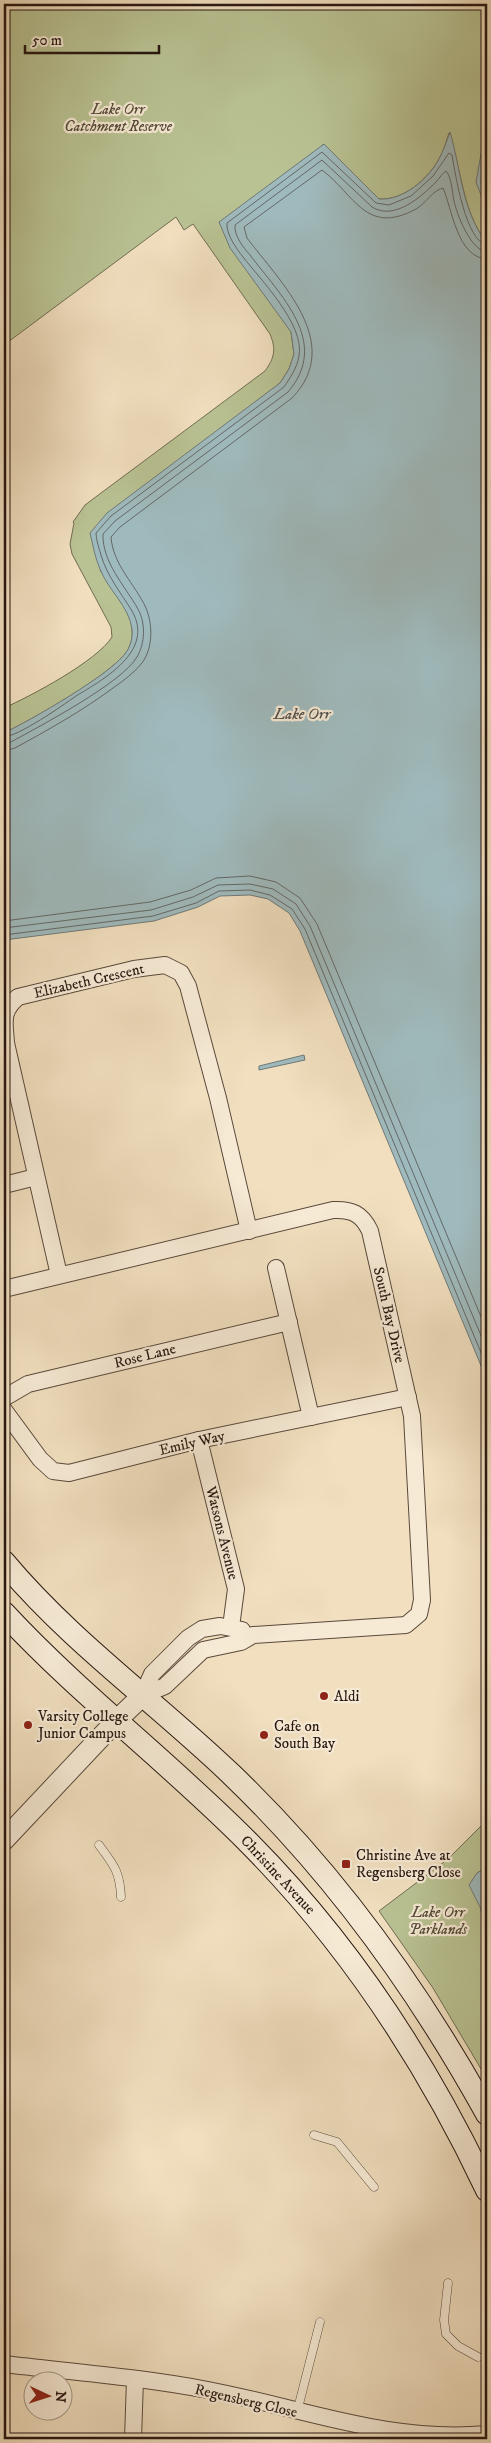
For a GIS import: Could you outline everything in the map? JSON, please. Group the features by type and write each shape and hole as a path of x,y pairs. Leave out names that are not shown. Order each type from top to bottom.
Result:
{"main road":[{"path":"4,1562 53,1616 142,1696 178,1725 233,1776 318,1865 381,1945 412,1989 487,2114"},
{"name":"Christine Avenue","path":"4,1614 76,1685 117,1720 249,1843 324,1925 384,2007 425,2070 487,2190"}],"street":[{"name":"Elizabeth Crescent","path":"59,1275 36,1177 9,1085 4,1015 8,1005 18,997 134,969 165,965 182,973 188,986 218,1098 248,1231"},
{"path":"4,1185 36,1177"},
{"name":"South Bay Drive","path":"4,1289 333,1210 345,1210 359,1214 366,1221 370,1231 412,1416 422,1600 419,1614 406,1625 253,1636 241,1642 203,1650 165,1686 142,1696"},
{"path":"276,1268 311,1417"},
{"name":"Rose Lane","path":"4,1398 28,1384 289,1322"},
{"name":"Emily Way","path":"4,1410 40,1459 53,1471 69,1473 199,1440 408,1396"},
{"name":"Watsons Avenue","path":"199,1440 236,1589 231,1627"},
{"name":"South Bay Drive","path":"142,1696 152,1674 188,1638 202,1629 220,1626 231,1627 253,1636"},
{"path":"4,1840 142,1696"},
{"name":"Regensberg Close","path":"4,2364 135,2379 213,2391 363,2430 450,2437 487,2434"},
{"path":"133,2439 135,2379"}],"lane":[{"path":"99,1845 117,1869 120,1879 121,1897"},
{"path":"314,2135 338,2142 374,2188"},
{"path":"448,2283 444,2320 446,2334 458,2346 478,2357"},
{"path":"297,2412 320,2322"}],"green space":[{"name":"Lake Orr Catchment Reserve","path":"4,4 487,4 487,243 472,218 467,204 449,133 441,156 422,181 406,192 388,199 379,199 323,144 280,313 291,332 294,354 289,369 280,383 238,416 100,570 129,615 132,639 126,653 117,663 87,685 4,733 4,708 46,687 78,667 93,657 112,637 111,627 72,554 70,544 73,522 85,505 265,371 273,357 274,349 270,334 193,224 184,230 176,217 4,345"},
{"name":"Lake Orr Parklands","path":"487,1820 487,1867 477,1873 481,1911 487,1921 487,2079 433,1988 379,1911 448,1859"}],"water":[{"path":"487,120 487,211 476,182"},
{"name":"Lake Orr","path":"450,132 467,204 472,218 487,243 487,1380 300,931 289,913 268,899 250,895 220,896 198,907 154,921 4,940 4,733 50,708 89,683 119,660 130,646 132,632 130,621 123,605 100,569 90,533 107,513 280,383 289,369 294,354 291,332 230,248 219,222 324,144 379,199 397,196 415,187 430,173 440,157"},
{"path":"304,1055 305,1060 259,1070 259,1066"},
{"path":"487,1867 487,1921 469,1885 477,1873"}],"place":[{"name":"Aldi","path":"324,1696"},
{"name":"Varsity College Junior Campus","path":"28,1725"},
{"name":"Cafe on South Bay","path":"264,1735"},
{"name":"Christine Ave at Regensberg Close","path":"346,1864"}]}
